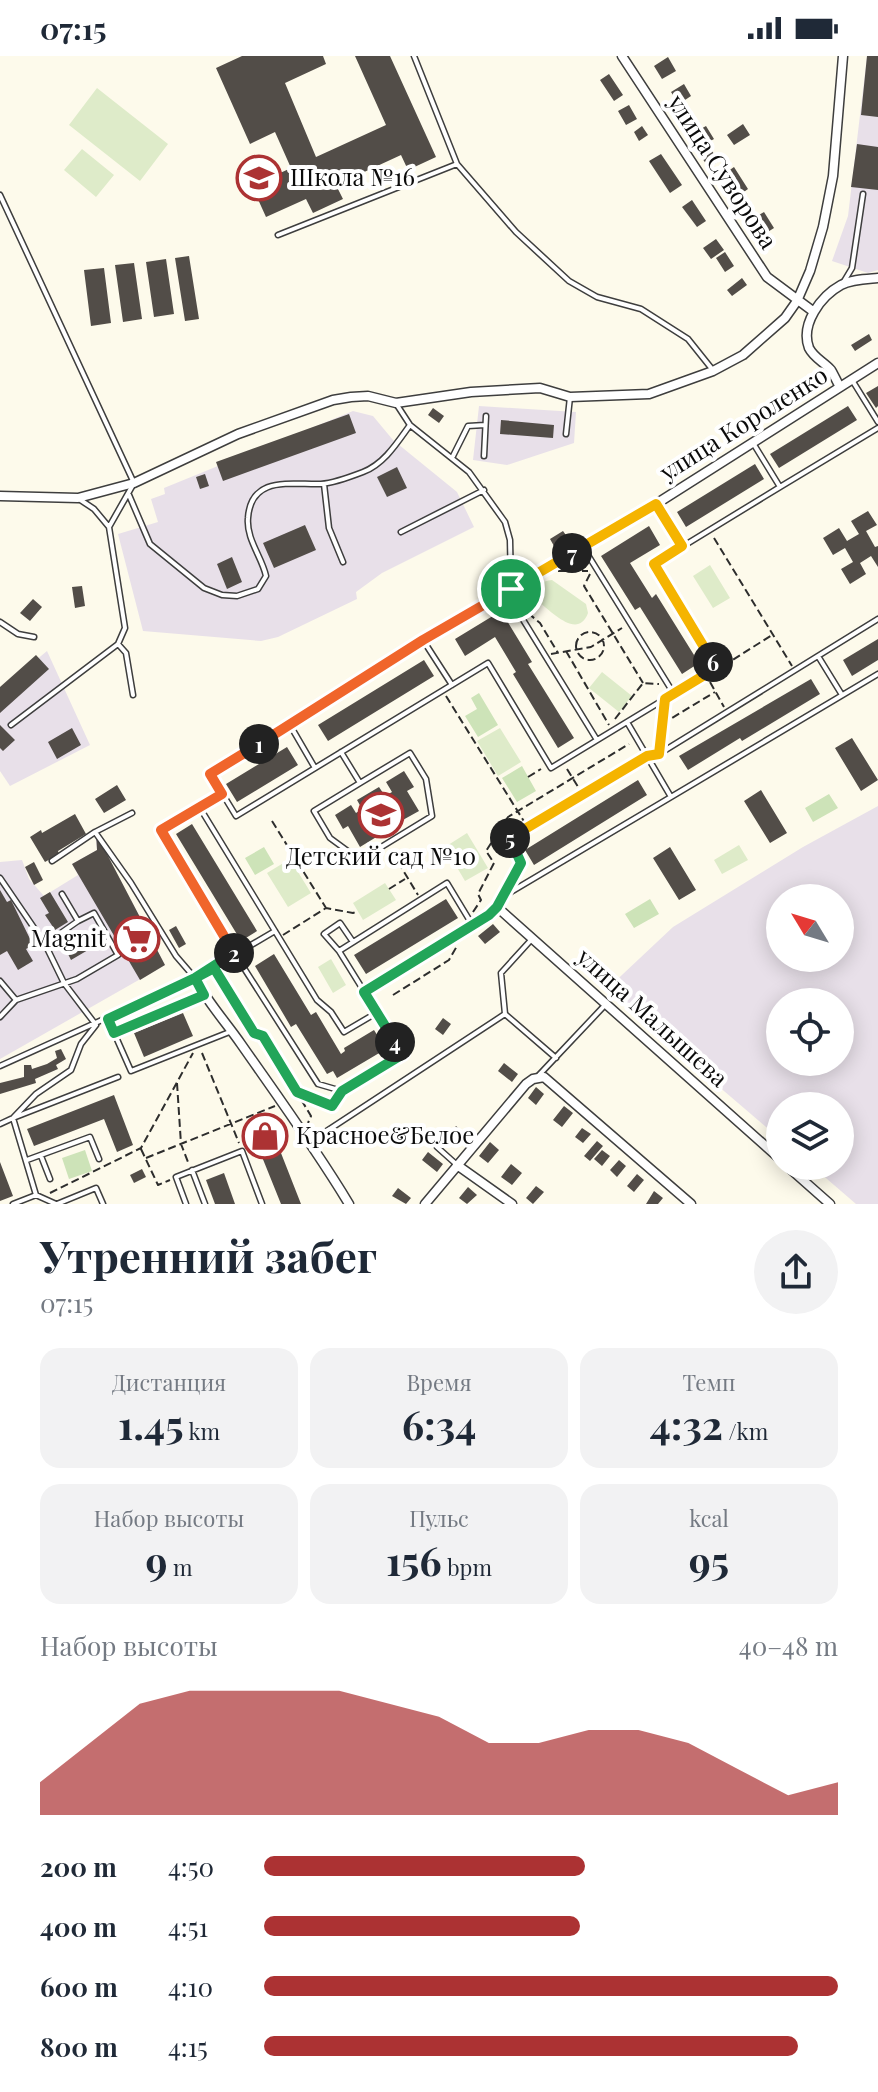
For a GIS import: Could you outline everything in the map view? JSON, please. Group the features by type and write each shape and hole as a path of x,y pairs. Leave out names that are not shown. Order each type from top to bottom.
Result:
{"street":[{"name":"улица Суворова","path":"622,56 767,277 814,312"},
{"path":"0,496 78,498 134,483 238,434 333,400 368,396 396,403 471,392 540,388 570,397 649,394 713,371 743,355 766,337 797,301 810,271 833,176 843,56"},
{"path":"840,387 830,369 809,348 809,322 814,312 841,285 858,279 878,278"},
{"name":"улица Короленко","path":"210,774 423,640 656,504 878,363"},
{"name":"улица Малышева","path":"497,907 766,1147"},
{"path":"195,978 310,1142 349,1204"},
{"path":"425,1204 526,1084 538,1077 548,1079 691,1204"},
{"path":"457,1165 512,1204"},
{"path":"803,1180 830,1204"}],"lane":[{"path":"414,56 457,164 516,232 569,281 597,297 641,309 688,339 713,371"},
{"path":"278,235 457,164"},
{"path":"841,285 852,268 863,194"},
{"path":"0,195 134,483 109,527"},
{"path":"210,774 236,816 488,663 551,768 706,675 716,668 654,564 878,425 852,379"},
{"path":"566,434 570,397"},
{"path":"396,403 410,425 453,456 484,490 505,522 508,591 597,740"},
{"path":"484,456 486,416"},
{"path":"128,493 144,534 160,553 204,588 222,595 237,596 258,589 266,576 248,531 248,517 258,493 269,485 324,484 365,471 387,456 410,425"},
{"path":"453,456 468,426 485,425"},
{"path":"752,441 780,487"},
{"path":"324,484 329,528 343,562"},
{"path":"401,532 484,490"},
{"path":"11,725 118,644 125,628 109,527 94,509 78,498"},
{"path":"656,504 682,546"},
{"path":"583,547 674,694"},
{"path":"364,992 473,926 497,907 521,863 510,839 647,756 659,754 878,619"},
{"path":"0,622 18,634 34,637"},
{"path":"423,640 452,685"},
{"path":"118,644 126,653 133,695"},
{"path":"818,656 842,695"},
{"path":"503,896 878,674"},
{"path":"627,722 671,797"},
{"path":"290,725 315,768"},
{"path":"341,752 360,783"},
{"path":"410,753 426,779 432,816 360,860 330,838 314,811 360,783 410,753"},
{"path":"222,794 161,830 318,1084 342,1091 403,1054 339,951 324,934 340,923 353,942"},
{"path":"200,808 317,1000 331,1012 344,1032 378,1012"},
{"path":"52,861 95,832 132,813"},
{"path":"95,832 176,956 195,978"},
{"path":"0,878 45,944 64,983 96,1025"},
{"path":"339,951 447,883 473,926"},
{"path":"62,894 78,921"},
{"path":"0,1017 16,1000 77,979 118,955 94,913 45,944"},
{"path":"0,1066 195,978 275,931"},
{"path":"533,938 501,973 505,1014 556,1058"},
{"path":"0,981 16,1000"},
{"path":"538,1077 606,1004"},
{"path":"310,1142 505,1014"},
{"path":"108,1019 131,1071 232,1031"},
{"path":"13,1118 36,1094 71,1070 81,1044 96,1025"},
{"path":"0,1124 118,1077"},
{"path":"13,1118 39,1196"},
{"path":"27,1160 90,1137 99,1159"},
{"path":"437,1147 457,1165"},
{"path":"186,1204 176,1177 242,1151 262,1204"},
{"path":"41,1156 50,1179"},
{"path":"192,1170 205,1204"},
{"path":"13,1204 39,1196 56,1204 96,1188 103,1204"}],"path":[{"path":"709,530 794,670"},
{"path":"549,571 591,572 584,586 643,683"},
{"path":"540,583 522,608 540,623 558,653"},
{"path":"545,655 591,647 630,623"},
{"path":"588,632 602,640 603,651 595,660 583,659 576,649 579,638 588,632"},
{"path":"716,668 773,635"},
{"path":"566,651 610,726 643,683"},
{"path":"706,675 727,712"},
{"path":"643,683 660,684"},
{"path":"443,690 527,828"},
{"path":"662,724 715,692"},
{"path":"659,754 665,699"},
{"path":"528,777 549,765"},
{"path":"567,769 583,795"},
{"path":"536,791 544,795"},
{"path":"272,821 326,908"},
{"path":"398,862 420,900"},
{"path":"389,889 407,877"},
{"path":"279,937 326,908 353,913 358,911"},
{"path":"393,995 449,960 465,930"},
{"path":"214,968 254,1033 263,1036 311,1116 303,1133"},
{"path":"114,1033 204,995"},
{"path":"39,1196 141,1148 198,1044"},
{"path":"198,1044 242,1151"},
{"path":"177,1082 181,1144 192,1170"},
{"path":"297,1092 332,1106 342,1091"},
{"path":"146,1158 283,1103"},
{"path":"141,1148 158,1185 176,1177"}],"shaded area":[{"path":"867,56 878,56 878,270 868,273 832,261 848,216"},
{"path":"479,406 576,412 574,443 507,465 473,460"},
{"path":"353,411 373,416 393,440 457,492 474,527 382,573 356,592 357,599 278,637 261,641 143,631 118,534 158,522 151,499 165,494 164,488"},
{"path":"47,651 90,745 10,786 0,771 0,690"},
{"path":"878,806 878,1204 856,1204 828,1180 854,1180 854,1092 766,1092 766,1127 606,990 673,927 803,847"},
{"path":"95,832 165,965 0,1059 0,862 22,860 29,879 44,896 78,875 72,864 97,850"}],"green space":[{"path":"97,88 168,144 140,181 69,125"},
{"path":"82,149 114,175 96,197 64,170"},
{"path":"710,565 730,598 713,608 693,576"},
{"path":"552,580 586,604 588,613 584,621 572,624 539,602 539,587"},
{"path":"602,672 632,696 619,712 589,688"},
{"path":"479,693 498,725 478,737 465,716 477,709 471,698"},
{"path":"500,728 521,762 498,776 477,741"},
{"path":"522,766 536,791 517,802 502,778"},
{"path":"829,794 838,808 813,822 805,808"},
{"path":"467,833 488,868 465,881 445,847"},
{"path":"739,845 748,860 722,874 714,860"},
{"path":"264,847 274,864 255,875 245,858"},
{"path":"290,859 311,893 288,907 267,873"},
{"path":"385,883 396,900 363,920 353,903"},
{"path":"650,899 659,914 634,928 625,914"},
{"path":"331,959 346,985 333,993 318,967"},
{"path":"85,1150 92,1171 69,1179 62,1158"}],"building":[{"path":"242,56 323,56 326,64 285,83 316,157 386,125 355,56 390,56 436,157 408,170 401,155 336,185 343,199 313,213 306,199 266,217 252,186 291,168 275,132 250,144 216,68"},
{"path":"867,56 878,56 878,117 861,115"},
{"path":"668,57 676,71 662,79 654,66"},
{"path":"609,74 623,95 614,101 600,80"},
{"path":"684,84 691,96 679,104 671,92"},
{"path":"629,105 637,119 626,125 618,111"},
{"path":"743,124 750,135 734,145 727,135"},
{"path":"642,126 648,135 639,141 634,132"},
{"path":"706,126 714,139 705,144 697,131"},
{"path":"857,144 878,147 878,190 851,187"},
{"path":"712,151 719,161 709,168 702,158"},
{"path":"661,154 682,185 670,193 649,161"},
{"path":"734,167 748,189 738,196 724,174"},
{"path":"692,200 706,221 697,227 682,207"},
{"path":"764,212 774,228 763,235 752,219"},
{"path":"716,239 724,250 711,259 703,248"},
{"path":"725,252 734,266 725,272 716,258"},
{"path":"189,256 199,319 185,321 175,258"},
{"path":"166,259 174,314 154,317 146,262"},
{"path":"134,263 142,319 123,322 115,265"},
{"path":"104,268 111,323 91,326 84,270"},
{"path":"742,278 747,285 732,296 727,290"},
{"path":"869,334 872,340 855,351 851,345"},
{"path":"878,386 878,406 876,408 866,393"},
{"path":"848,406 857,420 779,468 770,454"},
{"path":"433,408 444,416 439,423 428,415"},
{"path":"349,414 356,433 223,481 216,462"},
{"path":"501,420 554,425 553,438 500,434"},
{"path":"755,464 764,479 686,527 677,512"},
{"path":"397,467 407,488 387,497 377,477"},
{"path":"205,474 209,486 200,489 196,477"},
{"path":"868,511 877,525 866,531 875,547 878,546 878,567 871,556 860,563 866,574 850,584 841,569 853,562 845,548 833,555 823,538 839,528 847,541 859,534 851,521"},
{"path":"305,525 316,550 274,568 263,543"},
{"path":"649,526 660,545 630,563 652,598 656,594 699,663 682,674 640,607 635,610 601,556"},
{"path":"563,531 568,538 554,546 550,539"},
{"path":"232,557 242,582 227,589 217,564"},
{"path":"82,586 85,606 75,608 72,587"},
{"path":"33,599 42,607 30,621 20,613"},
{"path":"501,611 532,662 528,664 574,738 558,748 513,674 516,672 495,637 465,656 455,639"},
{"path":"878,639 878,660 852,676 843,660"},
{"path":"36,655 49,669 0,713 0,687"},
{"path":"424,660 434,676 328,741 318,725"},
{"path":"811,679 820,694 688,770 679,756"},
{"path":"0,725 15,740 3,751 0,748"},
{"path":"72,728 81,745 57,759 48,742"},
{"path":"852,738 878,780 861,791 835,748"},
{"path":"287,747 298,765 237,802 226,784"},
{"path":"404,771 414,787 407,791 419,811 401,821 393,807 388,809 392,816 376,825 372,818 369,821 378,836 360,847 348,826 343,829 335,815 351,805 356,813 362,809 357,800 379,787 385,796 392,792 386,782"},
{"path":"638,780 647,795 534,865 525,850"},
{"path":"117,785 126,800 104,813 95,799"},
{"path":"761,790 787,833 770,843 744,801"},
{"path":"75,814 86,834 45,862 30,837"},
{"path":"192,824 257,931 241,941 176,834"},
{"path":"96,833 165,965 140,980 72,864 97,850"},
{"path":"670,847 696,890 679,900 653,858"},
{"path":"34,862 43,880 34,885 25,867"},
{"path":"0,890 7,902 11,900 33,945 26,949 33,961 18,970 7,951 0,955"},
{"path":"50,892 68,922 55,930 45,915 49,913 40,898"},
{"path":"446,899 458,918 366,974 354,955"},
{"path":"493,924 500,932 485,944 478,936"},
{"path":"176,926 186,944 179,948 169,930"},
{"path":"94,933 100,943 71,960 66,950"},
{"path":"274,954 311,1015 316,1012 341,1054 344,1048 374,1030 386,1049 337,1078 333,1071 327,1074 296,1024 291,1027 255,966"},
{"path":"183,1013 193,1036 144,1057 134,1033"},
{"path":"443,1018 451,1024 443,1035 435,1029"},
{"path":"61,1049 66,1059 56,1065 58,1069 35,1079 36,1083 0,1094 0,1083 24,1077 24,1065 31,1065 32,1069 47,1064 57,1058 55,1051"},
{"path":"504,1063 518,1074 512,1082 498,1071"},
{"path":"536,1087 544,1094 536,1105 528,1098"},
{"path":"114,1095 133,1145 117,1152 104,1119 34,1146 27,1129"},
{"path":"564,1106 573,1113 562,1127 553,1120"},
{"path":"270,1125 301,1204 281,1204 252,1132"},
{"path":"456,1126 467,1135 462,1141 451,1133"},
{"path":"582,1128 591,1134 583,1143 575,1137"},
{"path":"597,1141 603,1146 590,1161 584,1156"},
{"path":"490,1142 499,1150 488,1163 479,1156"},
{"path":"602,1150 610,1156 602,1166 594,1159"},
{"path":"428,1152 443,1164 437,1172 422,1160"},
{"path":"619,1160 626,1166 617,1177 610,1170"},
{"path":"0,1162 13,1196 0,1201"},
{"path":"511,1164 522,1173 512,1185 501,1177"},
{"path":"142,1169 146,1177 134,1183 130,1175"},
{"path":"224,1173 235,1204 215,1204 206,1180"},
{"path":"637,1174 644,1180 634,1192 627,1186"},
{"path":"536,1186 544,1192 533,1204 526,1198"},
{"path":"468,1187 477,1195 467,1204 459,1198"},
{"path":"398,1188 411,1198 406,1204 392,1196"},
{"path":"654,1191 663,1198 658,1204 646,1204"}],"place":[{"name":"Школа №16","path":"259,178"},
{"name":"Детский сад №10","path":"381,815"},
{"name":"Magnit","path":"137,939"},
{"name":"Красное&Белое","path":"265,1136"}],"route":[{"path":"511,589 423,640 210,774 222,794 161,830 235,954 195,978 108,1019 114,1033 204,995 195,978 214,968 254,1033 263,1036 297,1092 332,1106 342,1091 403,1054 364,992 489,915 497,907 521,863 510,839 647,756 659,754 665,699 716,668 654,564 682,546 656,504 511,589"}]}
